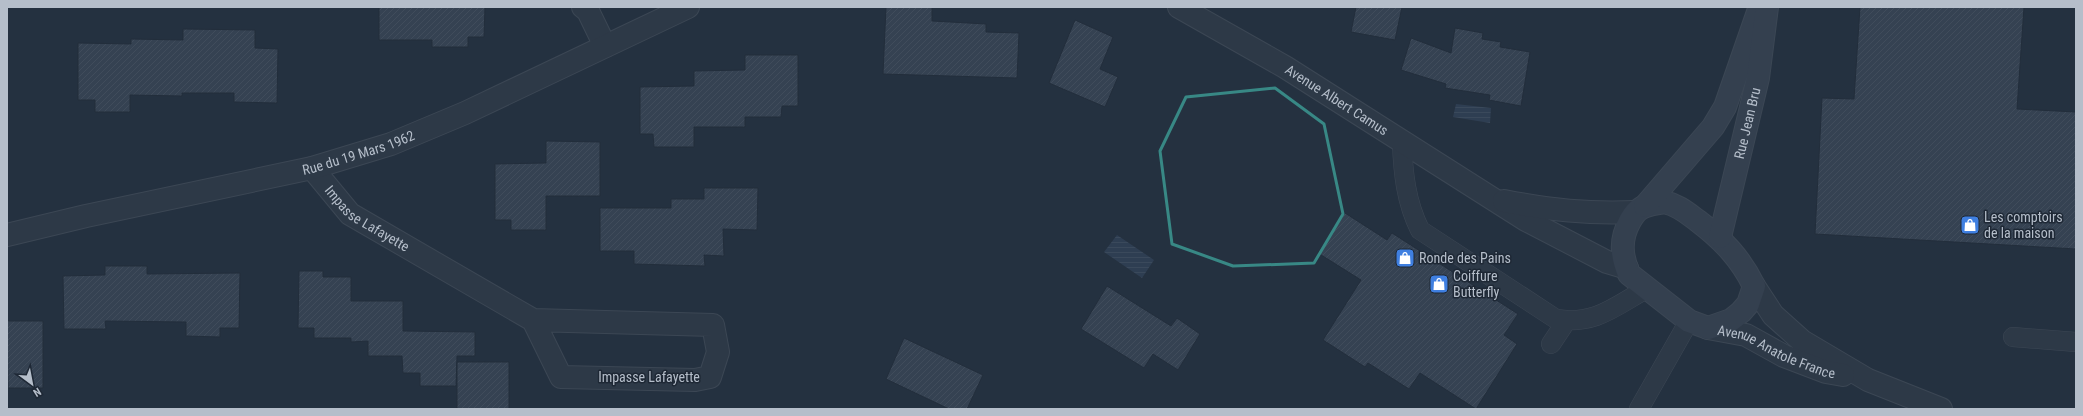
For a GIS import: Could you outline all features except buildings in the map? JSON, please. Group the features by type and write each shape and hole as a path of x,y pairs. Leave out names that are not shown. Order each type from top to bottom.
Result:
{"street":[{"path":"583,7 588,11 604,46"},
{"name":"Rue du 19 Mars 1962","path":"7,235 86,216 312,168 391,144 465,114 688,7"},
{"name":"Avenue Albert Camus","path":"1179,7 1285,67 1526,220 1607,262 1626,268"},
{"name":"Rue Jean Bru","path":"1640,209 1713,127 1725,107 1760,7"},
{"name":"Rue Jean Bru","path":"1720,237 1758,78 1767,7"},
{"name":"Impasse Lafayette","path":"312,168 350,214 533,320 713,325 718,352 710,377 695,380 561,377 533,320"},
{"name":"Avenue Albert Camus","path":"1491,198 1549,210 1594,213 1640,209"},
{"path":"1664,202 1674,204 1685,210 1720,237 1746,270 1754,286 1748,304 1731,320 1698,325 1646,289 1629,274 1624,263 1623,236 1640,209 1664,202"},
{"name":"Avenue Anatole France","path":"1754,286 1773,316 1802,341 1868,380 1941,409"},
{"name":"Avenue Anatole France","path":"1698,325 1746,335 1791,359 1826,372 1868,380"}],"lane":[{"path":"1402,142 1403,177 1412,214 1420,230 1556,319 1574,321 1593,318 1646,289"},
{"path":"1552,344 1567,320"},
{"path":"1639,409 1698,325"},
{"path":"2013,337 2076,342"}],"highlighted area":[{"path":"1275,88 1324,124 1343,214 1314,263 1233,266 1172,244 1160,151 1186,97"}],"water":[{"path":"1456,104 1491,108 1490,123 1453,117"},
{"path":"1117,235 1154,260 1142,278 1104,252"}],"place":[{"name":"Les comptoirs de la maison","path":"1970,225"},
{"name":"Ronde des Pains","path":"1405,258"},
{"name":"Coiffure Butterfly","path":"1439,284"}]}
